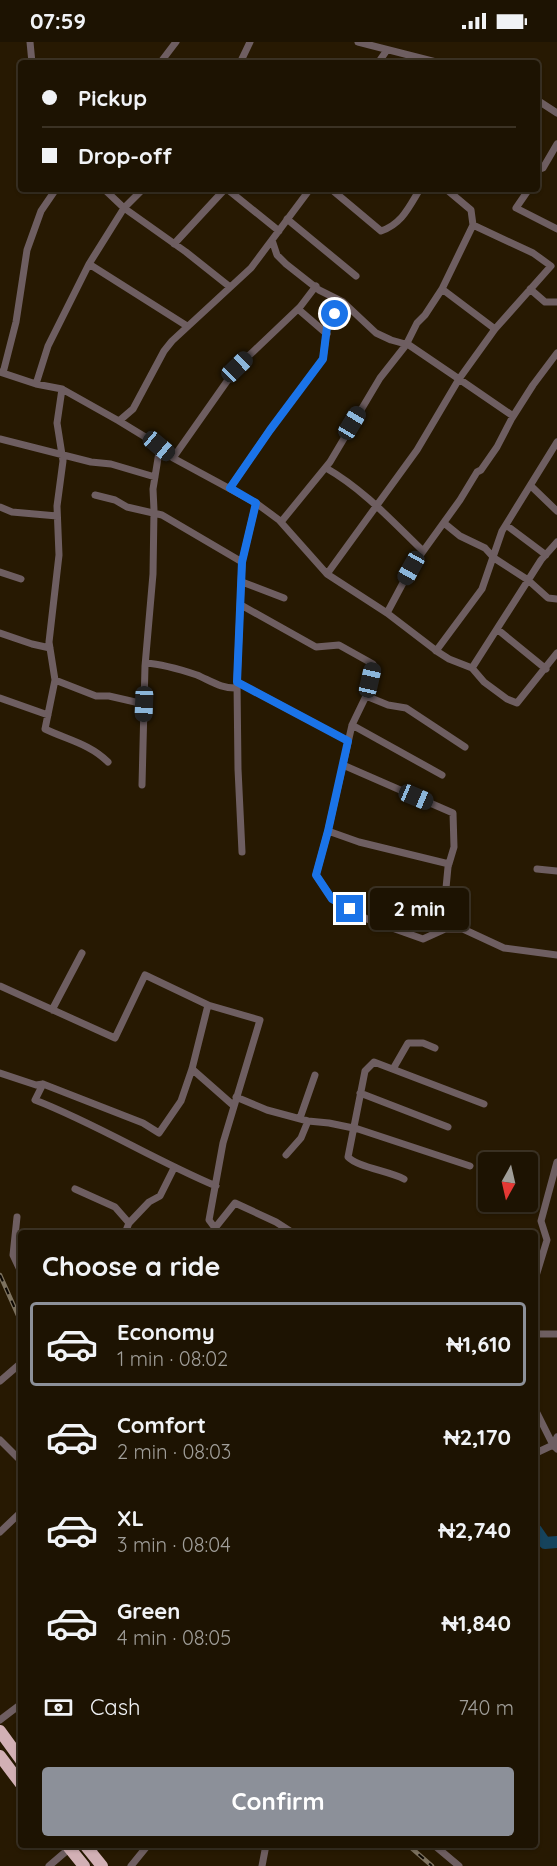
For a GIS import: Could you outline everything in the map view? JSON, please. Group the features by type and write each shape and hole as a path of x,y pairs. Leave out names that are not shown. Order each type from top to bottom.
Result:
{"highway":[{"path":"0,1731 18,1756"},
{"path":"0,1756 18,1780"},
{"path":"81,1848 84,1866"},
{"path":"82,1848 102,1866"}],"street":[{"path":"30,42 32,60"},
{"path":"162,60 176,42"},
{"path":"241,60 250,42"},
{"path":"358,42 428,60"},
{"path":"380,60 387,50"},
{"path":"540,102 557,112"},
{"path":"540,169 557,144"},
{"path":"54,192 41,211 27,250 16,322 2,373 36,384 62,389 119,421 159,446 173,458 256,503 281,522 327,574 387,613 436,651 472,668 484,682 507,699 517,702 557,653"},
{"path":"107,192 124,208 230,287"},
{"path":"36,384 48,346 89,264 124,208 140,192"},
{"path":"174,244 223,192"},
{"path":"230,192 279,231"},
{"path":"119,421 133,409 164,351 187,326 251,268 308,192"},
{"path":"335,192 381,231 393,227 402,218 418,192"},
{"path":"281,522 326,468 380,378 406,345 417,323 442,289 473,225 471,210 450,192"},
{"path":"527,192 516,208 557,229"},
{"path":"287,219 356,276"},
{"path":"327,574 378,507 417,450 459,379 495,329 530,289 554,268 533,253 473,225"},
{"path":"272,240 282,260 319,290 343,302 376,333 406,345 513,416"},
{"path":"89,264 187,326"},
{"path":"173,458 237,367 298,309 316,286"},
{"path":"442,289 495,329"},
{"path":"530,289 546,302 557,302"},
{"path":"230,488 323,359 327,327 343,302"},
{"path":"298,309 327,334"},
{"path":"387,613 411,568 477,472 481,470 497,447 513,416 557,353"},
{"path":"62,389 57,423 62,455 57,516 59,555 50,648 55,681 45,729 78,742 95,751 108,762"},
{"path":"0,439 91,462 111,464 155,477"},
{"path":"436,651 482,589 506,525 557,442"},
{"path":"142,785 146,663 153,574 153,489 159,446"},
{"path":"326,468 341,476 378,507 423,550"},
{"path":"531,486 557,510"},
{"path":"95,495 115,500 127,507 162,515 242,562"},
{"path":"242,852 237,685 240,605 242,562 256,503"},
{"path":"0,507 12,512 57,516"},
{"path":"444,523 460,536 485,548 494,558 528,580 548,598 557,599"},
{"path":"506,525 546,555"},
{"path":"472,668 528,580 557,542"},
{"path":"0,572 21,579"},
{"path":"242,582 284,598"},
{"path":"240,605 316,647 339,645 373,664 366,696 352,725 316,875 332,899 367,919 423,939 442,930 462,929 504,948 557,955"},
{"path":"497,629 546,669"},
{"path":"0,633 50,648"},
{"path":"146,663 197,675 229,688 237,685 348,741"},
{"path":"55,681 96,696 109,696 144,704"},
{"path":"366,696 388,705 406,708 465,747"},
{"path":"0,698 48,715"},
{"path":"352,725 442,775"},
{"path":"343,765 453,813 454,847 449,864 442,930"},
{"path":"328,831 359,842 449,864"},
{"path":"537,869 557,871"},
{"path":"52,1010 82,953"},
{"path":"0,986 115,1038 145,975 208,1005 260,1020 224,1143 209,1220 212,1230"},
{"path":"0,1073 36,1085 43,1084 142,1123 159,1133 181,1101 192,1069 208,1005"},
{"path":"393,1070 408,1043 423,1043 435,1048"},
{"path":"404,1179 390,1172 353,1163 348,1157 365,1071 374,1062 484,1104"},
{"path":"192,1069 234,1106"},
{"path":"286,1155 301,1138 315,1075"},
{"path":"43,1084 35,1100 69,1113 174,1168 216,1185"},
{"path":"360,1093 448,1127"},
{"path":"236,1097 267,1110 304,1120 353,1128 470,1166"},
{"path":"538,1269 547,1240 541,1221 557,1162"},
{"path":"126,1230 129,1223 149,1202 160,1196 174,1168"},
{"path":"75,1189 115,1207 129,1223"},
{"path":"215,1230 235,1203 288,1230"},
{"path":"17,1217 13,1255 18,1266"},
{"path":"538,1334 557,1334"},
{"path":"0,1381 18,1366"},
{"path":"538,1415 555,1447"},
{"path":"555,1447 557,1437"},
{"path":"0,1440 18,1458"},
{"path":"538,1452 555,1447"},
{"path":"0,1532 18,1515"},
{"path":"0,1720 18,1706"},
{"path":"49,1866 79,1848"},
{"path":"131,1866 146,1848"},
{"path":"262,1866 265,1848"},
{"path":"438,1848 459,1866"}],"waterway":[{"path":"538,1533 545,1543 557,1542"}],"railway":[{"path":"0,1275 18,1315"},
{"path":"411,1848 432,1866"}],"route":[{"path":"335,314 327,327 323,359 230,488 256,503 242,562 237,682 348,741 316,875 332,899 350,909"}]}
